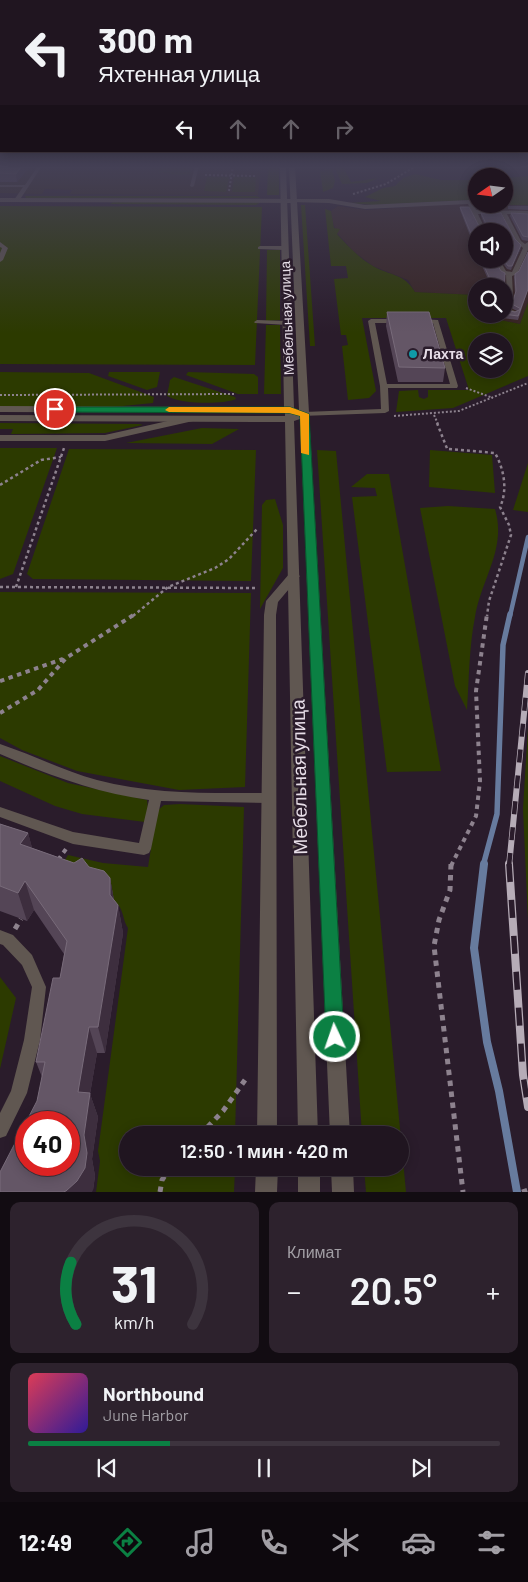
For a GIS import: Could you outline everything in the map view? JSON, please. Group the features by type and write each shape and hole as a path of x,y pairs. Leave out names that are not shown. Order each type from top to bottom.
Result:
{"street":[{"name":"Мебельная улица","path":"284,222 287,323 295,414 339,1126"},
{"name":"Мебельная улица","path":"293,222 294,576 308,1126"},
{"path":"0,409 295,414"},
{"path":"0,418 190,419 295,414"},
{"path":"0,438 105,438 190,419"},
{"path":"267,1126 270,615 272,601 294,576"},
{"path":"266,1192 267,1176"},
{"path":"309,1176 310,1192"},
{"path":"342,1176 343,1192"}],"lane":[{"path":"501,268 504,273 517,272 527,246 519,242 508,222"},
{"path":"0,244 5,248 0,260"},
{"path":"260,248 285,248"},
{"path":"509,274 510,295 505,310 515,312"},
{"path":"295,414 385,411 384,386 372,321 436,321 454,386 384,386"},
{"path":"257,322 287,323"},
{"path":"0,749 35,765 72,777 156,795 269,798"},
{"path":"0,812 73,838 144,849 156,795"},
{"path":"0,937 8,940 27,960 39,987 32,1040 19,1093 0,1130"}],"path":[{"path":"459,411 528,383"},
{"path":"454,386 493,398"},
{"path":"0,395 236,394"},
{"path":"434,414 449,450 495,453 500,461 504,501 500,507 510,525 511,535 489,601 476,691 480,781 476,816 451,864 450,890 439,920 434,946 463,1192"},
{"path":"16,587 65,446"},
{"path":"0,485 42,460 61,457"},
{"path":"0,681 66,658 142,610 168,587 214,568 229,559 258,528"},
{"path":"0,587 256,588"},
{"path":"0,713 38,690 66,658"},
{"path":"56,863 73,838"},
{"path":"209,1126 223,1111 246,1080"},
{"path":"160,1192 165,1176"},
{"path":"522,1192 528,1190"}],"shaded area":[{"path":"333,222 528,222 528,302 520,324 513,323 513,278 468,278 468,295 415,292 408,280 373,266 353,251 337,233"}],"green space":[{"path":"0,222 261,222 255,365 0,364"},
{"path":"302,222 306,222 315,346 310,346"},
{"path":"326,222 333,222 334,228 340,229 337,234 354,252 373,266 406,281 415,292 468,295 468,323 520,324 528,302 528,376 453,408 396,412 399,391 418,390 419,397 424,399 428,397 428,390 469,390 446,318 362,318 376,391 369,398 348,400 342,346 348,345 346,335 341,335 334,279 348,278 346,266 331,266"},
{"path":"267,250 280,250 280,320 266,321"},
{"path":"266,325 280,325 281,394 264,394"},
{"path":"0,372 89,373 154,397 153,403 113,407 0,407"},
{"path":"109,372 160,372 157,387 147,390 108,376"},
{"path":"188,372 254,374 258,377 258,394 238,394 186,375"},
{"path":"174,377 235,397 236,399 201,403 173,399 167,396 170,380"},
{"path":"0,423 143,425 105,433 11,434 13,429 0,429"},
{"path":"202,428 239,429 212,444 126,443"},
{"path":"0,448 57,448 13,574 0,579"},
{"path":"69,449 256,450 251,581 33,579 27,574"},
{"path":"317,450 336,451 400,1126 361,1126"},
{"path":"430,450 492,455 495,493 429,487"},
{"path":"528,463 528,512 513,510"},
{"path":"367,474 389,474 441,771 387,772 352,497 377,496 375,488 351,487"},
{"path":"275,499 283,525 283,568 260,609 262,505 266,500"},
{"path":"448,506 495,509 498,524 496,551 478,603 473,628 467,710 455,686 420,508"},
{"path":"0,592 251,593 245,787 179,790 77,771 22,750 0,738"},
{"path":"528,727 528,920 523,809"},
{"path":"0,756 68,783 147,800 148,809 145,822 82,814 55,806 0,781"},
{"path":"164,805 244,807 235,1126 119,1126 119,1176 235,1176 234,1192 96,1192 100,1161 98,1151 128,928 119,906 107,895 54,878 68,855 103,863 148,867 157,811"},
{"path":"0,977 16,998 0,1069"},
{"path":"365,1176 404,1176 406,1192 366,1192"}],"building":[{"path":"466,222 477,223 468,223 468,226"},
{"path":"485,222 506,222 506,223"},
{"path":"516,222 528,222 528,237 523,236"},
{"path":"513,235 521,245 513,264"},
{"path":"528,252 528,289 521,309 513,305 516,291 515,274 519,271"},
{"path":"485,268 499,268 505,273 505,278 489,278"},
{"path":"520,309 518,316 513,315 513,312"},
{"name":"Лахта","path":"387,312 429,312 445,368 399,367"},
{"path":"0,824 28,833 20,844 74,863 82,858 89,867 104,871 110,878 110,895 118,905 98,1027 89,1027 78,1092 90,1093 84,1135 87,1153 85,1168 77,1181 63,1192 0,1192 0,1172 15,1143 15,1176 80,1176 80,1111 32,1111 37,1101 45,1062 36,1062 53,978 60,978 67,941 25,881 18,893 0,886"}],"waterway":[{"path":"510,616 528,537"},
{"path":"483,866 497,814 503,645 510,614"},
{"path":"484,864 474,948 487,1042 499,1091 517,1192"}],"railway":[{"path":"509,865 528,673"},
{"path":"509,865 523,1075 528,1107"}],"slow traffic":[{"path":"169,410 290,410 304,414 306,453"}],"place":[{"name":"Лахта","path":"413,354"}],"route":[{"path":"55,409 290,410 304,414 335,1037"}]}
